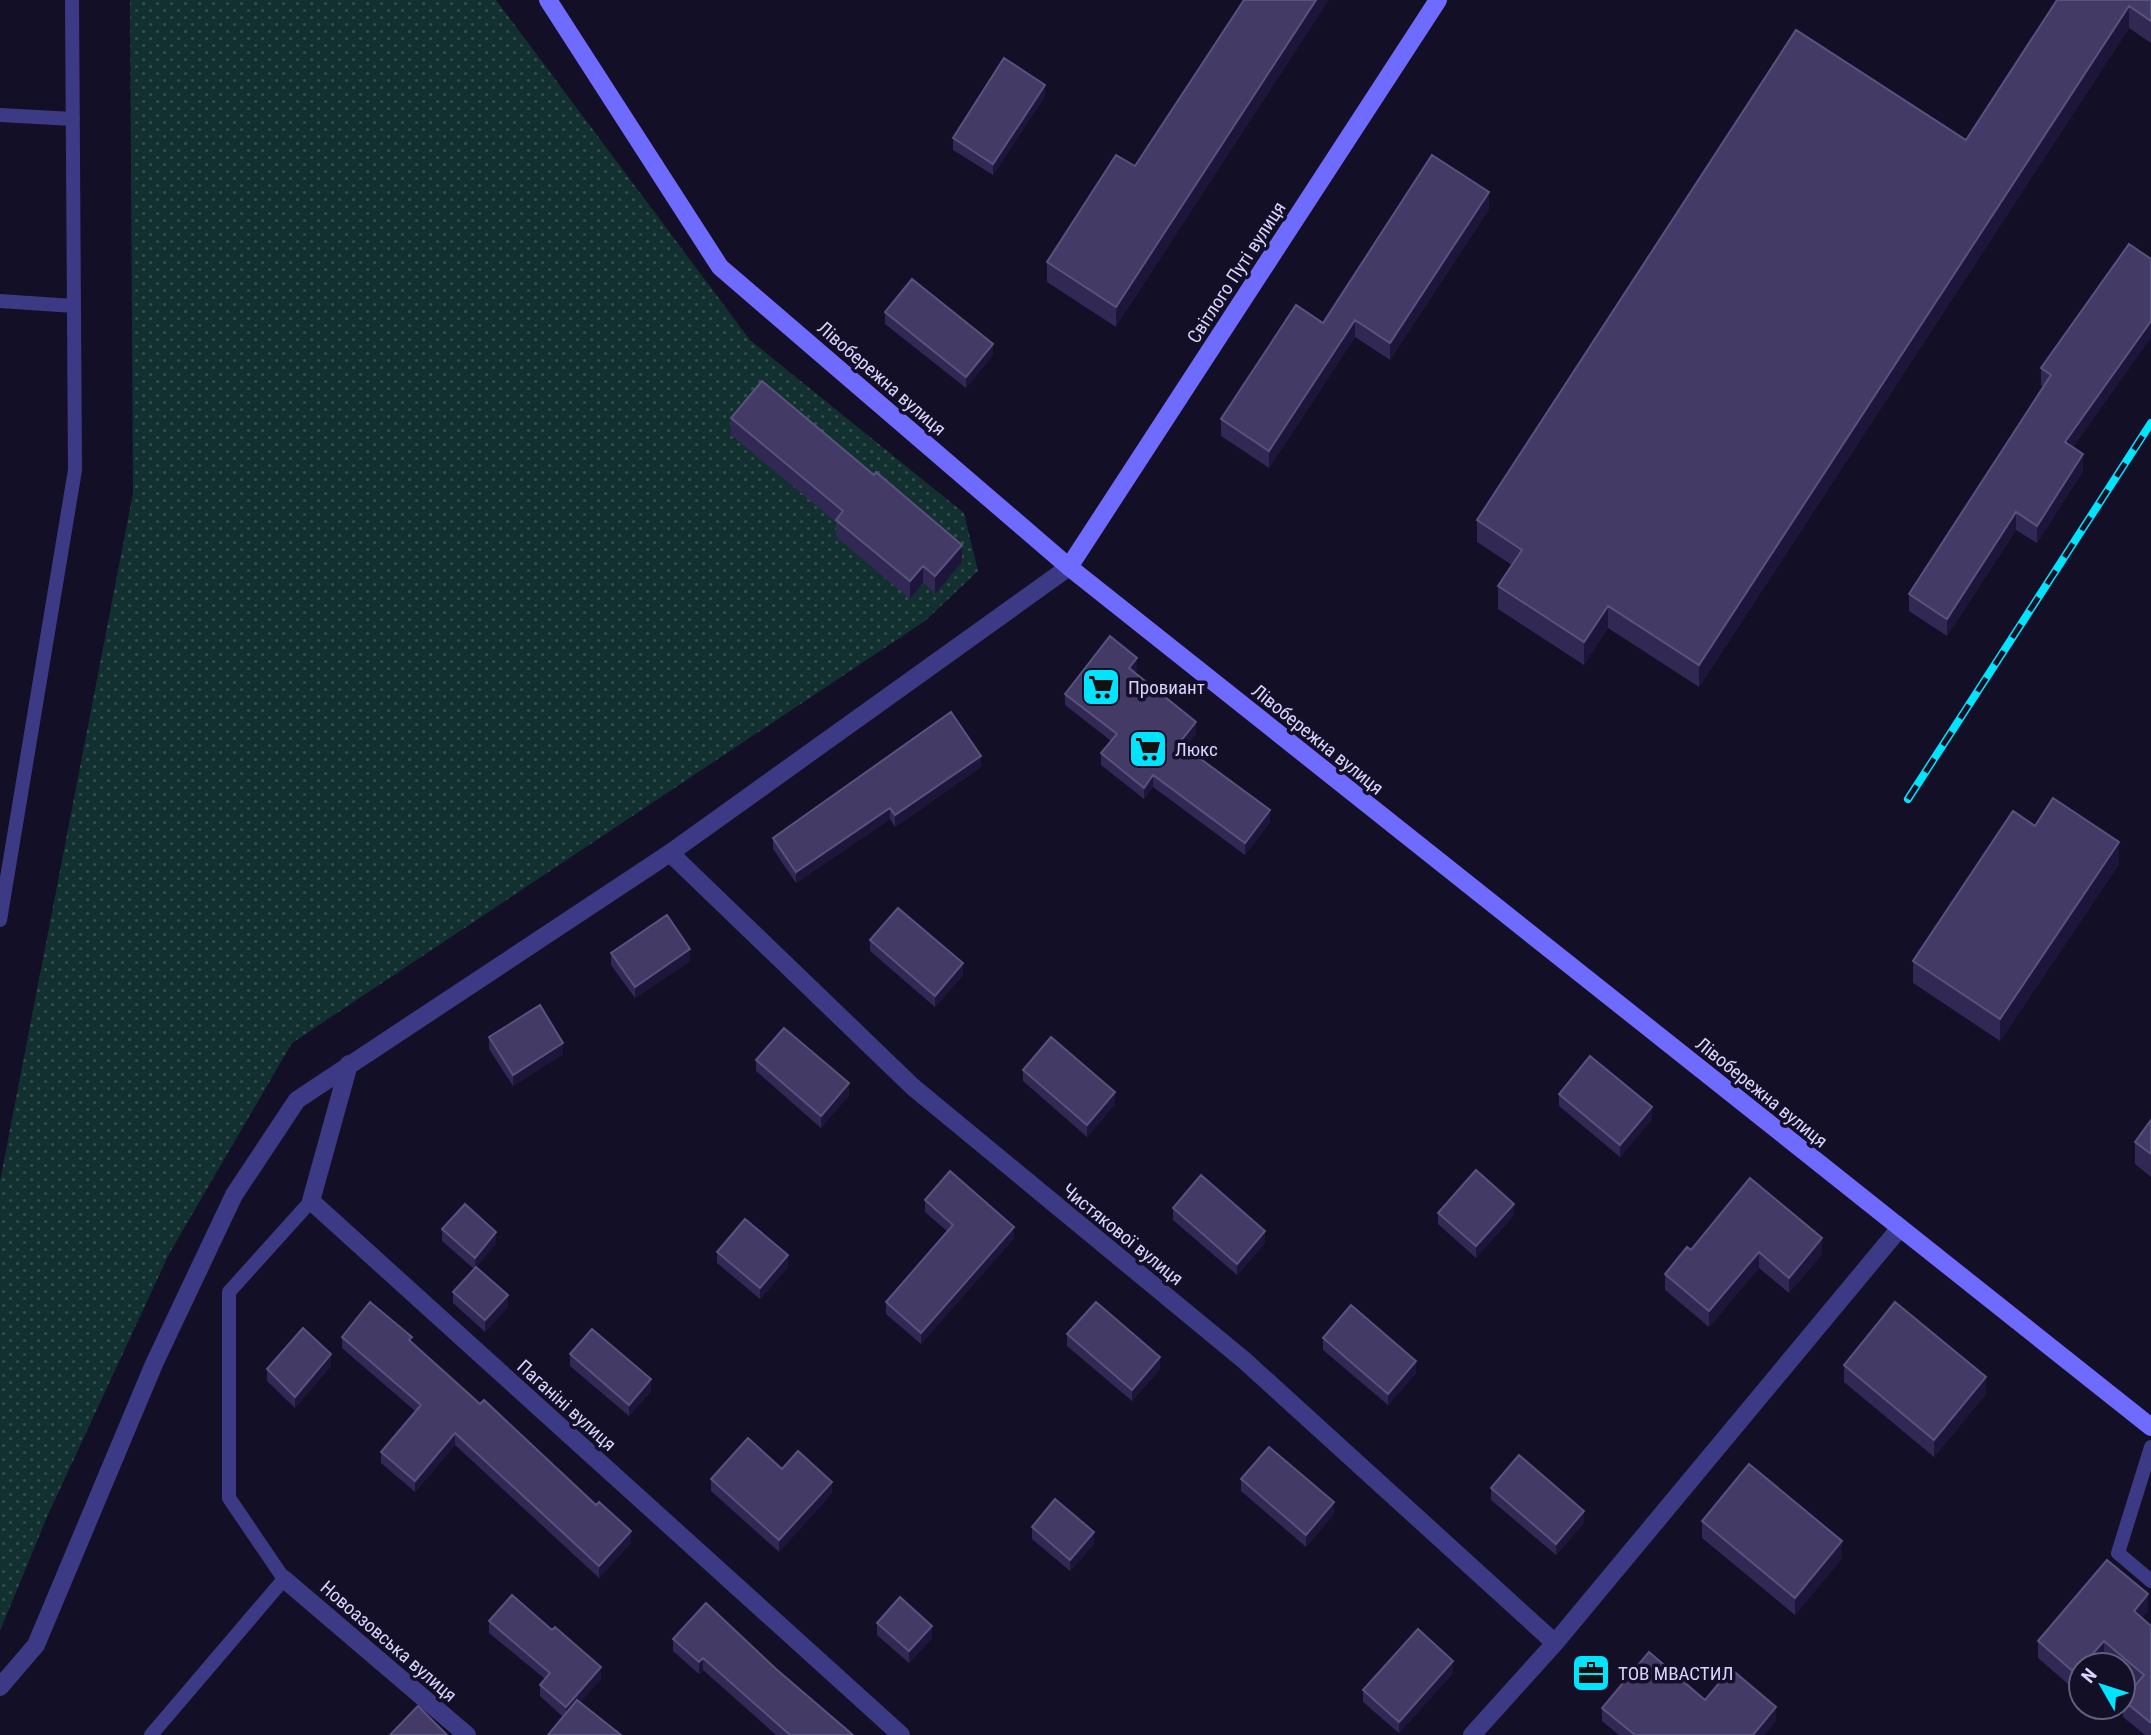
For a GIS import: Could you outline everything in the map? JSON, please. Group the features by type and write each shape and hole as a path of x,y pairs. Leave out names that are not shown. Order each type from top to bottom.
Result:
{"main road":[{"name":"Лівобережна вулиця","path":"548,0 720,267 1069,567 2151,1427"},
{"name":"Світлого Путі вулиця","path":"1069,567 1438,0"}],"street":[{"path":"0,1687 36,1645 154,1364 234,1195 297,1100 670,853 1069,567"},
{"name":"Чистякової вулиця","path":"670,853 913,1087 1245,1362 1555,1643"},
{"path":"311,1201 349,1064"},
{"name":"Паганіні вулиця","path":"311,1201 901,1735"},
{"path":"1472,1735 1555,1643 1899,1228"},
{"name":"Новоазовська вулиця","path":"284,1579 467,1735"}],"lane":[{"path":"0,920 75,470 72,0"},
{"path":"0,115 73,119"},
{"path":"0,301 75,306"},
{"path":"151,1735 284,1579 229,1498 229,1292 311,1201"},
{"path":"2151,1447 2118,1553 2151,1581"}],"green space":[{"path":"130,0 496,0 750,340 964,513 978,571 925,621 292,1043 169,1254 47,1517 0,1631 0,1181 133,493"}],"building":[{"path":"1244,0 1316,0 1116,307 1047,262 1116,155 1135,166"},
{"path":"2057,0 2151,0 2151,21 2129,6 1699,665 1608,606 1584,642 1498,586 1522,550 1477,520 1796,30 1966,140"},
{"path":"1004,58 1045,85 993,164 953,138"},
{"path":"1432,155 1489,192 1390,343 1355,320 1269,451 1221,419 1296,305 1323,323"},
{"path":"2129,244 2151,259 2151,321 2065,442 2083,454 2037,526 2016,512 1947,619 1909,594 2051,375 2041,368"},
{"path":"912,279 993,344 966,377 885,312"},
{"path":"762,381 962,545 935,576 923,566 910,581 836,520 843,511 731,418"},
{"path":"1110,636 1137,658 1129,668 1196,722 1179,743 1270,810 1245,843 1153,775 1144,788 1101,753 1117,734 1065,694"},
{"path":"951,712 981,756 895,815 890,808 796,872 773,838"},
{"path":"2053,798 2119,842 2000,1019 1913,961 2013,811 2035,826"},
{"path":"898,908 963,963 935,996 870,940"},
{"path":"667,915 690,949 635,987 611,953"},
{"path":"540,1005 563,1043 513,1075 489,1037"},
{"path":"784,1028 849,1083 821,1116 756,1060"},
{"path":"1051,1037 1115,1092 1087,1125 1023,1070"},
{"path":"1590,1056 1652,1107 1620,1145 1559,1094"},
{"path":"2151,1120 2151,1154 2135,1142"},
{"path":"1476,1170 1514,1204 1476,1246 1438,1213"},
{"path":"950,1171 1014,1227 921,1333 886,1302 953,1225 925,1200"},
{"path":"1201,1175 1265,1231 1237,1264 1173,1208"},
{"path":"1750,1178 1822,1238 1789,1278 1759,1252 1709,1311 1665,1274 1687,1247 1691,1250"},
{"path":"465,1204 496,1232 475,1258 442,1229"},
{"path":"745,1219 788,1255 760,1288 717,1252"},
{"path":"476,1267 508,1295 485,1320 453,1292"},
{"path":"370,1302 412,1337 409,1340 480,1404 484,1400 596,1505 599,1502 631,1531 599,1566 455,1433 415,1481 381,1452 421,1405 342,1337"},
{"path":"1096,1302 1160,1357 1132,1390 1067,1334"},
{"path":"1895,1302 1986,1377 1934,1440 1844,1365"},
{"path":"1351,1305 1416,1361 1388,1394 1323,1338"},
{"path":"303,1328 331,1354 295,1397 267,1369"},
{"path":"592,1329 651,1379 629,1405 570,1354"},
{"path":"748,1438 782,1469 798,1451 832,1482 779,1540 711,1479"},
{"path":"1269,1447 1334,1502 1306,1535 1241,1479"},
{"path":"1519,1455 1584,1511 1556,1544 1491,1488"},
{"path":"1749,1464 1842,1541 1795,1598 1702,1521"},
{"path":"1055,1499 1094,1532 1070,1560 1032,1527"},
{"path":"2107,1560 2148,1594 2134,1611 2151,1626 2151,1723 2137,1712 2137,1683 2144,1675 2137,1669 2137,1651 2116,1651 2104,1641 2095,1651 2067,1651 2067,1666 2038,1641"},
{"path":"512,1595 552,1630 555,1627 601,1667 566,1707 540,1685 550,1673 489,1621"},
{"path":"900,1597 932,1626 909,1651 877,1623"},
{"path":"706,1603 776,1669 853,1735 790,1735 703,1658 699,1662 673,1639"},
{"path":"1418,1629 1453,1661 1399,1722 1363,1690"},
{"path":"1649,1652 1705,1700 1731,1669 1776,1707 1753,1735 1635,1735 1602,1708"},
{"path":"577,1700 621,1735 548,1735"},
{"path":"418,1706 447,1735 390,1735"}],"railway":[{"path":"1908,799 2151,423"}],"place":[{"name":"Провиант","path":"1101,687"},
{"name":"Люкс","path":"1148,749"},
{"name":"ТОВ МВАСТИЛ","path":"1591,1673"}]}
